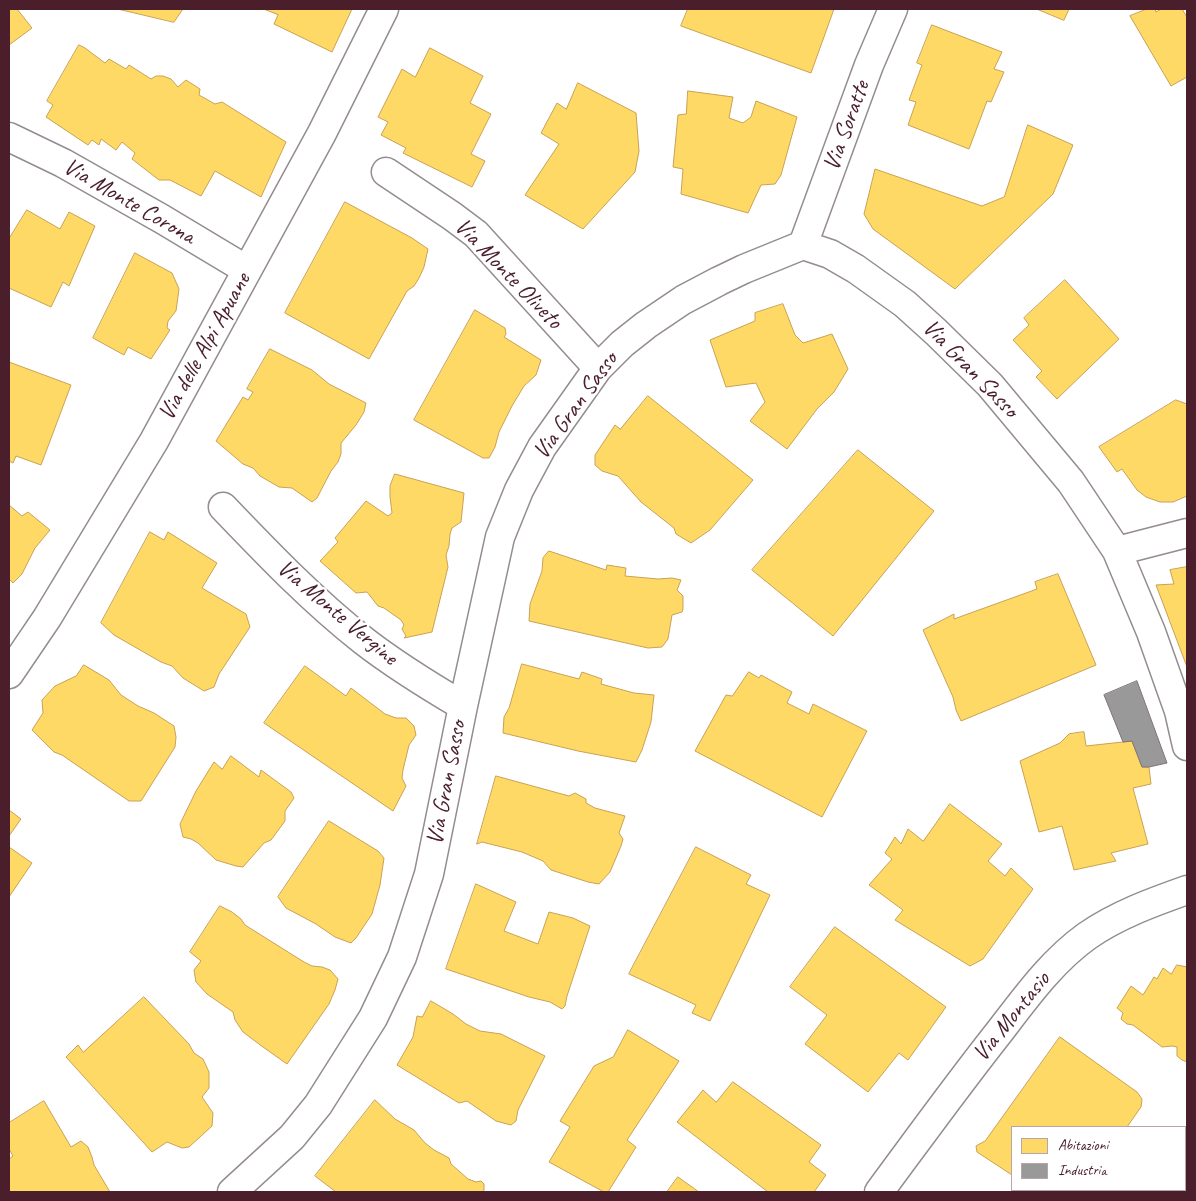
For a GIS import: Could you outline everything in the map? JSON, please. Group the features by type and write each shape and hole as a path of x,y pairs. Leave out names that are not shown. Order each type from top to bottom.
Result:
{"street":[{"name":"Via delle Alpi Apuane","path":"9,674 46,618 154,441 322,133 384,9"},
{"name":"Via Soratte","path":"803,245 869,65 893,9"},
{"name":"Via Monte Corona","path":"9,137 63,163 247,270"},
{"name":"Via Monte Oliveto","path":"386,172 476,234 598,368"},
{"name":"Via Gran Sasso","path":"232,1192 292,1137 308,1118 348,1060 373,1018 402,957 429,874 462,706 500,538 519,490 542,447 598,368 634,334 683,300 744,268 803,245 830,254 872,279 905,304 990,385 1071,482 1117,551 1151,632 1179,711 1187,746"},
{"name":"Via Monte Vergine","path":"223,507 293,579 364,641 388,659 462,706"},
{"path":"1117,551 1187,533"},
{"name":"Via Montasio","path":"878,1192 966,1074 1038,982 1060,958 1087,936 1123,916 1187,890"}],"building: Abitazioni":[{"path":"9,9 17,9 32,28 9,45"},
{"path":"118,9 183,9 174,22"},
{"path":"264,9 352,9 332,52 274,24 278,15"},
{"path":"688,9 834,9 811,73 681,26"},
{"path":"1037,9 1069,9 1064,20"},
{"path":"1147,9 1155,9 1156,12 1161,9 1182,9 1187,17 1187,77 1171,86 1130,16"},
{"path":"932,25 1002,52 994,69 1004,72 991,102 987,101 969,149 908,125 916,102 909,100 922,65 917,63"},
{"path":"79,45 105,63 109,59 126,69 129,65 151,79 156,76 163,76 171,79 178,87 186,80 200,89 199,95 215,104 222,102 286,142 261,197 215,171 201,196 170,180 159,180 132,159 135,153 122,142 116,150 101,139 99,145 92,140 88,145 46,117 53,105 47,101"},
{"path":"430,48 483,76 470,103 491,114 471,154 485,161 472,187 403,153 406,148 381,135 388,122 378,117 402,69 415,77"},
{"path":"578,83 636,113 639,151 635,172 583,229 525,195 559,144 541,133 557,103 566,109"},
{"path":"688,91 733,97 729,118 743,123 751,117 756,101 797,117 781,175 775,184 761,185 748,213 681,194 683,169 673,167 678,115 686,114"},
{"path":"1028,125 1073,145 1053,194 955,289 873,229 864,214 875,169 982,206 1004,197"},
{"path":"345,202 412,238 428,249 424,267 419,278 414,286 407,291 369,359 285,313"},
{"path":"27,210 60,229 69,212 95,226 69,286 63,282 51,307 9,288 9,239"},
{"path":"135,253 172,273 179,289 176,311 168,321 167,328 170,330 151,359 128,347 124,355 93,338"},
{"path":"1065,280 1119,339 1057,399 1036,377 1042,371 1013,340 1029,325 1024,318"},
{"path":"783,304 795,335 803,343 832,334 848,369 834,392 817,409 787,449 750,421 765,402 756,383 726,387 710,340 755,321 755,313"},
{"path":"475,310 505,328 506,334 504,337 541,360 536,375 524,386 512,406 489,458 483,458 414,420"},
{"path":"270,349 312,370 329,384 366,403 364,412 356,425 341,443 341,454 338,462 331,471 317,498 312,502 292,488 279,487 260,476 253,468 243,464 216,441 243,397 248,400 253,392 247,389"},
{"path":"9,362 71,385 41,465 16,456 13,463 9,461"},
{"path":"648,396 753,480 710,530 691,543 676,534 674,528 641,502 618,476 602,471 595,465 595,455 615,425 620,429"},
{"path":"1176,400 1187,404 1187,496 1173,502 1160,502 1146,497 1137,490 1122,469 1117,472 1099,447"},
{"path":"858,450 934,511 833,636 752,570"},
{"path":"395,474 464,493 461,522 452,528 450,534 446,555 448,567 432,632 404,638 406,636 402,629 404,625 401,620 378,606 367,592 356,593 320,561 338,542 335,538 366,501 388,516 392,513 390,486"},
{"path":"9,505 22,516 28,512 50,530 35,548 22,574 13,583 9,579"},
{"path":"150,532 164,540 168,532 217,563 202,588 246,614 250,627 219,674 214,687 204,691 183,678 172,666 161,662 114,635 101,623"},
{"path":"549,551 606,570 607,565 626,568 625,576 681,580 677,590 683,596 683,609 682,612 672,615 668,639 662,647 648,648 529,621 530,604 542,571 543,558"},
{"path":"1187,567 1187,667 1156,585 1174,584 1170,570"},
{"path":"1058,574 1096,665 961,721 953,697 923,630 954,614 954,619 1037,589 1035,582"},
{"path":"522,664 579,679 582,672 602,679 601,684 634,693 654,695 651,722 636,762 578,751 503,733 504,717 509,708"},
{"path":"84,665 109,680 121,695 174,726 175,747 141,801 129,801 62,755 54,752 32,730 43,713 42,700 55,686 76,676"},
{"path":"305,666 346,696 351,688 385,714 396,718 406,718 414,726 416,735 409,745 403,770 402,778 406,786 393,811 264,723"},
{"path":"749,672 759,678 761,675 792,692 787,703 809,714 813,704 867,731 822,817 695,751 726,695 732,696"},
{"path":"1084,732 1086,746 1132,741 1142,767 1149,767 1151,784 1133,788 1148,844 1111,853 1116,861 1074,870 1062,826 1039,832 1020,761 1060,743 1069,734"},
{"path":"231,756 259,777 261,770 291,792 294,798 285,811 285,821 271,840 264,843 243,867 216,860 198,843 183,837 180,824 196,791 214,762 222,769"},
{"path":"496,776 569,796 575,793 586,799 586,803 595,808 625,816 619,833 623,839 621,846 610,872 599,884 551,870 543,861 522,852 482,842 477,844"},
{"path":"950,804 1002,844 988,861 1005,876 1011,868 1033,889 983,959 970,966 895,920 903,910 869,885 892,859 885,853 895,837 901,844 908,829 923,841"},
{"path":"9,810 21,819 9,836"},
{"path":"329,821 378,851 384,858 380,885 372,914 351,943 335,937 316,924 286,908 278,897"},
{"path":"9,847 32,863 9,897"},
{"path":"696,847 751,875 746,884 770,895 710,1021 692,1013 696,1005 629,974"},
{"path":"476,884 516,902 504,931 538,944 549,912 573,918 590,926 565,1006 562,1009 550,1002 529,997 446,969"},
{"path":"220,906 232,912 245,925 304,962 330,970 338,979 329,1004 287,1064 243,1032 235,1020 233,1012 207,994 196,982 194,970 201,961 190,952"},
{"path":"835,927 946,1007 908,1060 899,1053 868,1092 805,1044 827,1015 790,987"},
{"path":"1177,965 1187,967 1187,1062 1177,1056 1177,1047 1162,1047 1133,1025 1127,1024 1121,1019 1123,1013 1117,1008 1131,986 1143,995 1154,977 1157,979 1163,968 1171,974"},
{"path":"144,997 189,1044 194,1053 203,1059 209,1072 209,1088 202,1097 213,1113 212,1126 189,1147 182,1148 167,1142 152,1152 66,1057 78,1045 83,1052"},
{"path":"431,1001 480,1031 501,1034 545,1056 518,1110 516,1121 511,1125 496,1121 467,1101 459,1103 397,1065 413,1037 417,1016 422,1017"},
{"path":"628,1030 679,1061 627,1140 636,1147 608,1192 604,1192 549,1162 570,1127 560,1121 594,1066 613,1057"},
{"path":"1060,1037 1137,1092 1142,1099 1141,1107 1128,1126 1011,1126 1011,1174 977,1152 976,1146 985,1141"},
{"path":"733,1082 821,1145 809,1162 826,1175 814,1192 768,1192 677,1122 703,1090 716,1102"},
{"path":"375,1100 395,1119 414,1130 425,1143 449,1158 451,1164 468,1179 476,1182 481,1181 484,1184 483,1192 336,1192 315,1176"},
{"path":"44,1101 71,1147 81,1141 88,1147 94,1165 110,1192 9,1192 9,1159 13,1156 9,1149 9,1123"},
{"path":"678,1177 699,1192 667,1192"},
{"path":"1034,1191 1079,1191 1078,1192"}],"building: Industria":[{"path":"1137,681 1167,763 1142,767 1132,741 1123,742 1104,695"}]}
